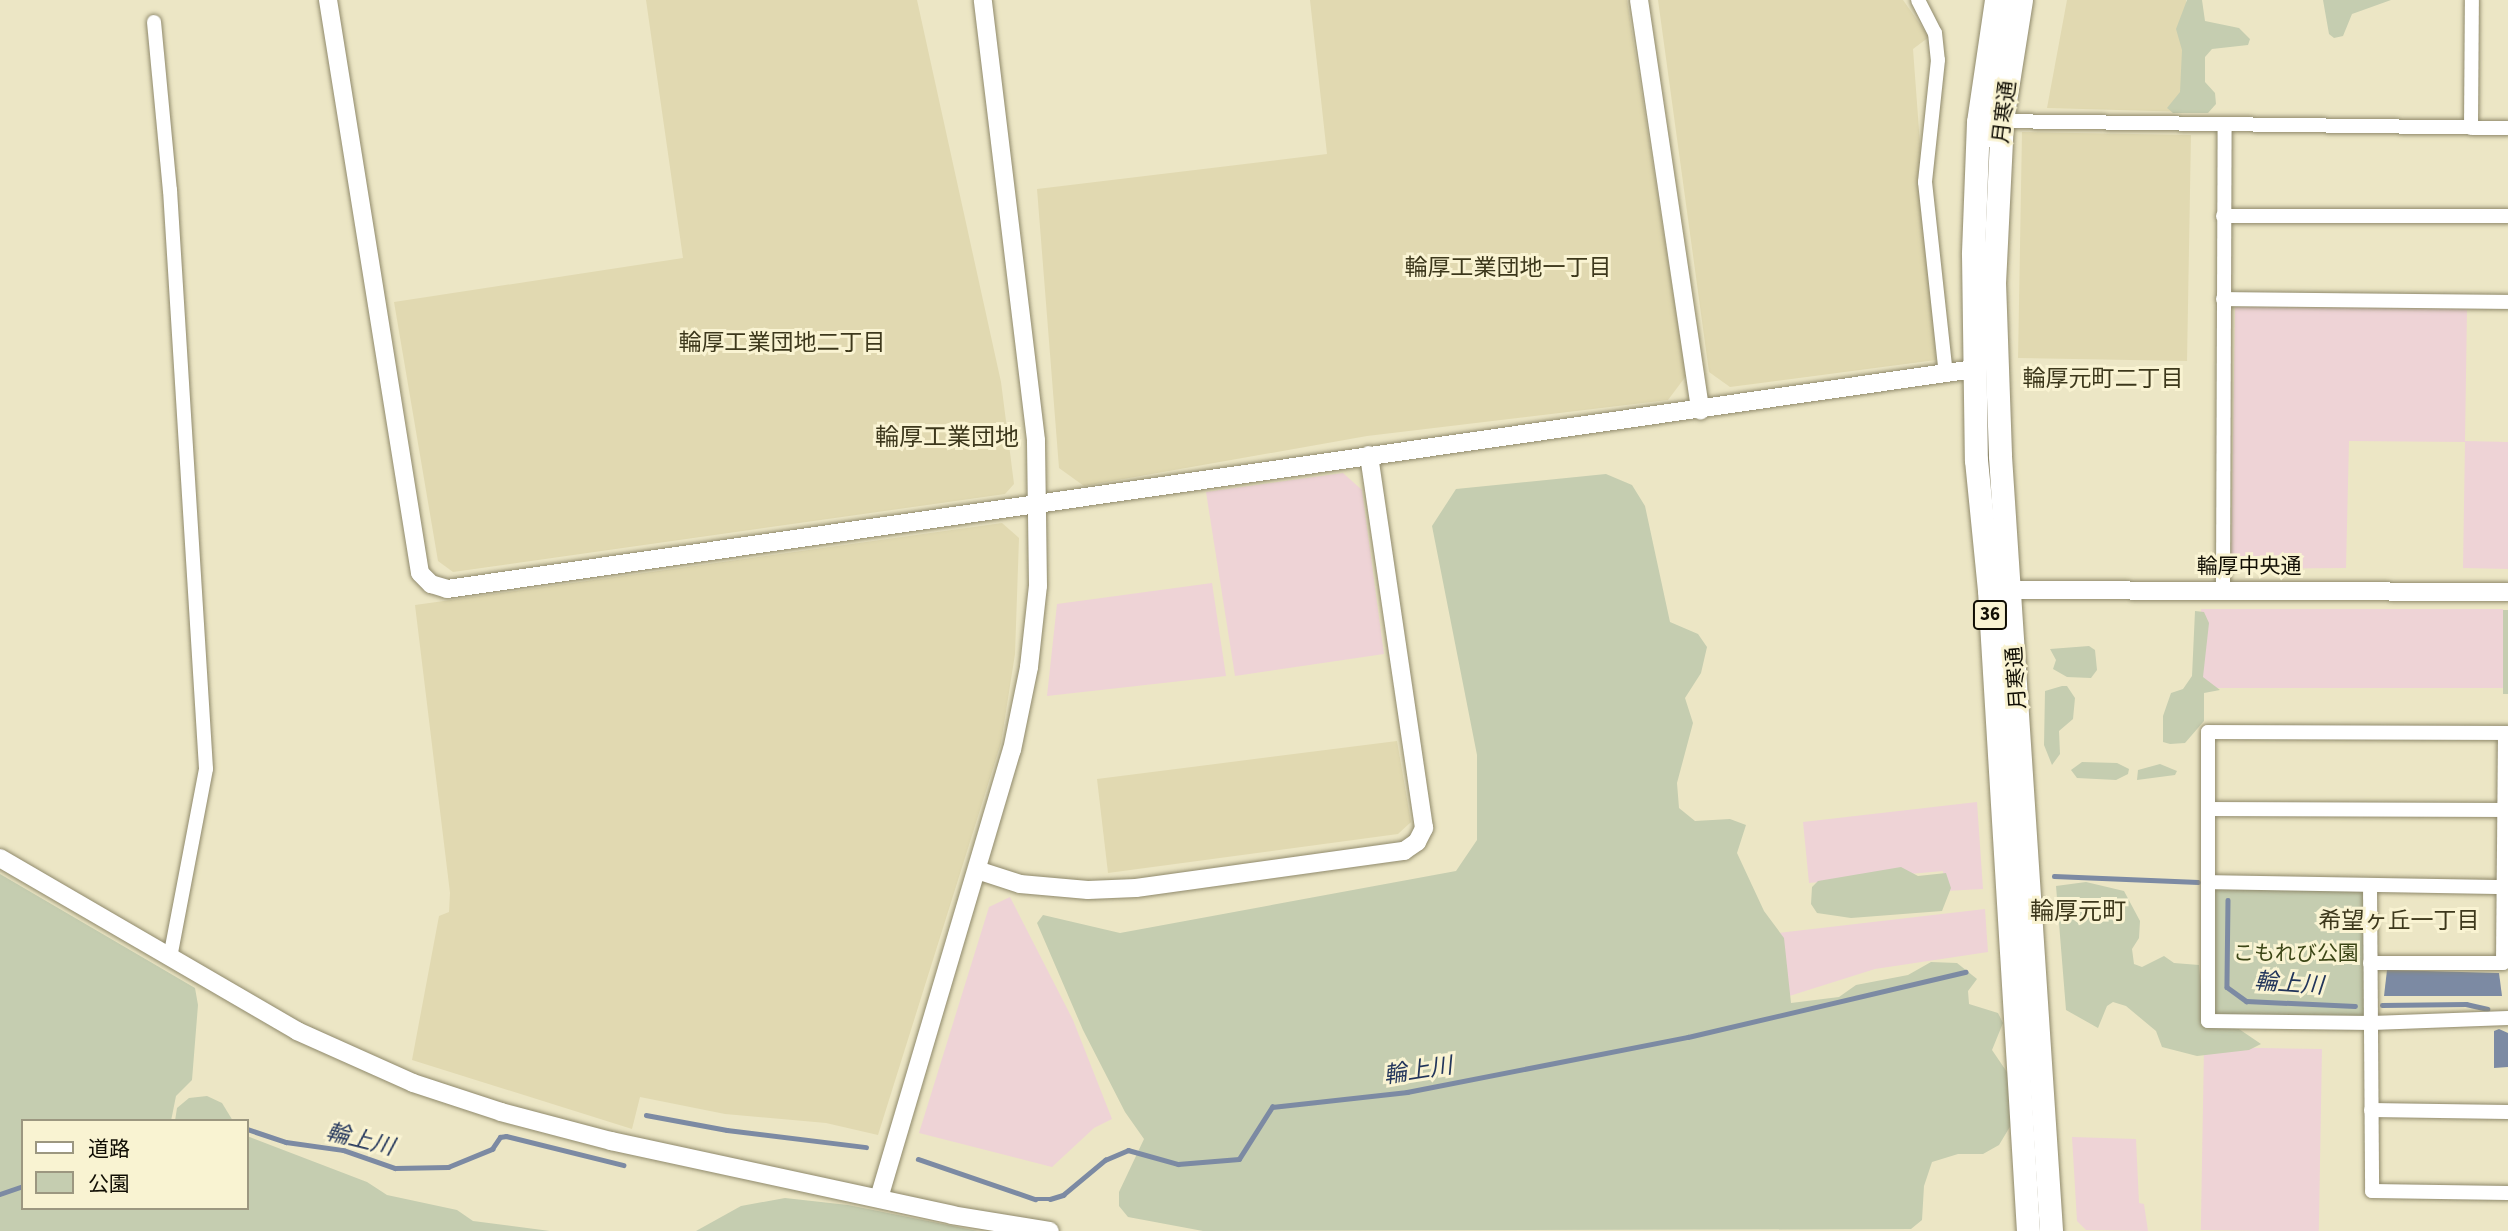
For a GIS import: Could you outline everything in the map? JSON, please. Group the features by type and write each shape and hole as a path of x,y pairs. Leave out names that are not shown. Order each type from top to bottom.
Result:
{"highway":[{"name":"月寒通","path":"1996,0 1974,369 1976,460 1999,590 2051,1231"},
{"name":"月寒通","path":"2021,0 1990,121 1998,414 1999,590 2028,1231"}],"main road":[{"path":"1990,121 2010,0"}],"street":[{"path":"328,0 420,573 431,584 447,589 1040,506 1369,455 1974,369"},
{"path":"879,1198 1012,750 1030,667 1040,506 1014,233 983,0"},
{"path":"1639,0 1700,410"},
{"path":"1918,0 1935,33 1938,60 1925,183 1946,373"},
{"path":"2472,0 2472,128"},
{"path":"153,22 170,190 205,769 170,957"},
{"path":"1990,121 2508,128"},
{"path":"2223,589 2225,125"},
{"path":"2223,216 2508,216"},
{"path":"2223,299 2508,302"},
{"path":"977,870 1020,884 1088,890 1136,888 1404,851 1417,842 1424,828 1369,455"},
{"name":"輪厚中央通","path":"1999,590 2508,592"},
{"path":"2370,963 2503,963 2506,733 2208,732 2208,1021 2372,1023 2508,1018"},
{"path":"2208,810 2504,810"},
{"path":"0,858 170,957 356,1060 501,1112 879,1198 1050,1231"},
{"path":"2209,882 2504,887"},
{"path":"2370,886 2372,1191 2508,1193"},
{"path":"2371,1110 2508,1112"}],"shaded area":[{"path":"646,0 917,0 1001,382 1014,484 1005,494 453,572 438,561 394,302 683,258"},
{"path":"1310,0 1627,0 1686,376 1668,400 1367,436 1084,486 1059,468 1037,189 1327,154"},
{"path":"1658,0 1903,0 1929,37 1913,49 1936,360 1730,387 1709,372"},
{"path":"2067,0 2186,0 2190,112 2047,108"},
{"path":"2022,132 2191,135 2187,361 2018,358"},
{"path":"2235,307 2467,309 2465,441 2508,442 2508,569 2463,568 2465,442 2349,441 2346,568 2231,569"},
{"path":"1343,473 1362,490 1384,654 1235,676 1206,492"},
{"path":"1002,523 1019,538 1015,654 1001,743 878,1135 826,1123 725,1114 640,1097 632,1129 412,1060 439,916 449,912 450,893 415,605"},
{"path":"1212,583 1226,676 1047,696 1057,604"},
{"path":"2201,609 2503,609 2503,688 2201,688"},
{"path":"1397,741 1411,822 1398,834 1108,873 1097,779"},
{"path":"1977,802 1983,889 1945,891 1943,871 1809,883 1803,822"},
{"path":"1010,897 1073,1020 1112,1119 1094,1128 1052,1167 919,1133 989,907"},
{"path":"1985,909 1988,952 1875,969 1783,998 1777,933"},
{"path":"2204,1047 2322,1049 2319,1231 2201,1230"},
{"path":"2072,1137 2136,1139 2139,1203 2144,1204 2148,1231 2086,1230 2077,1221"}],"green space":[{"path":"2187,0 2202,0 2205,21 2239,28 2250,39 2248,45 2212,49 2205,57 2205,82 2215,93 2216,104 2208,113 2173,113 2167,108 2180,92 2182,50 2176,29"},
{"path":"2323,0 2391,0 2352,14 2343,36 2334,38 2329,34"},
{"path":"1606,474 1632,485 1645,506 1670,622 1698,634 1707,647 1701,673 1685,698 1693,723 1677,783 1679,808 1695,821 1730,819 1746,825 1737,853 1764,911 1784,938 1791,1003 1839,997 1856,985 1908,975 1931,962 1957,963 1977,979 1968,991 1969,1004 1998,1013 2003,1023 1992,1050 2009,1075 2011,1125 1999,1145 1983,1154 1958,1154 1932,1162 1924,1186 1922,1220 1911,1229 1203,1231 1128,1217 1119,1206 1119,1192 1144,1139 1125,1112 1083,1030 1037,923 1043,915 1120,933 1456,871 1477,840 1477,755 1432,526 1456,489"},
{"path":"2503,610 2508,610 2508,694 2503,694"},
{"path":"2195,611 2204,612 2209,623 2203,677 2220,690 2204,693 2204,721 2185,743 2170,744 2163,742 2163,716 2171,693 2183,689 2192,676"},
{"path":"2089,646 2095,650 2097,670 2091,678 2067,677 2053,669 2056,660 2050,649"},
{"path":"2067,686 2075,698 2073,719 2059,731 2060,754 2052,765 2044,745 2045,691"},
{"path":"2082,762 2117,763 2129,769 2128,774 2116,780 2077,778 2071,770"},
{"path":"2160,764 2177,771 2175,775 2137,780 2138,770"},
{"path":"1901,867 1918,876 1946,873 1951,888 1942,911 1851,918 1817,913 1811,904 1812,887 1818,881"},
{"path":"0,874 195,988 198,1005 192,1080 176,1096 171,1119 21,1119 21,1210 248,1210 248,1136 367,1182 387,1195 457,1210 473,1221 550,1231 0,1231"},
{"path":"2086,882 2124,891 2140,921 2139,938 2132,949 2134,964 2142,967 2164,956 2174,963 2199,965 2204,1021 2239,1029 2261,1044 2249,1050 2197,1056 2162,1047 2156,1031 2126,1006 2113,1002 2107,1006 2098,1028 2066,1010 2056,886"},
{"name":"こもれび公園","path":"2209,882 2370,885 2368,1024 2207,1021"},
{"path":"207,1096 222,1103 232,1119 175,1119 177,1108 189,1098"},
{"path":"785,1198 848,1205 978,1231 696,1231 741,1206"}],"water":[{"path":"2387,970 2499,973 2502,996 2384,996"},
{"path":"2499,1029 2508,1033 2508,1067 2494,1068 2494,1031"}],"waterway":[{"name":"輪上川","path":"2054,876 2198,882"},
{"name":"輪上川","path":"2228,900 2227,987 2246,1001 2355,1006"},
{"name":"輪上川","path":"918,1159 1035,1199 1050,1199 1063,1195 1105,1160 1128,1150 1178,1164 1239,1159 1272,1107 1407,1092 1688,1037 1966,972"},
{"name":"輪上川","path":"2382,1005 2466,1004 2487,1009"},
{"name":"輪上川","path":"646,1115 727,1130 866,1147"},
{"name":"輪上川","path":"248,1129 286,1142 343,1150 395,1168 448,1167 492,1149 500,1137 506,1136 623,1165"},
{"name":"輪上川","path":"0,1194 21,1187"}],"district":[{"name":"輪厚工業団地一丁目","path":"1508,268"},
{"name":"輪厚工業団地二丁目","path":"782,343"},
{"name":"輪厚元町二丁目","path":"2103,379"},
{"name":"輪厚工業団地","path":"947,438"},
{"name":"輪厚元町","path":"2078,912"},
{"name":"希望ヶ丘一丁目","path":"2399,921"}]}
